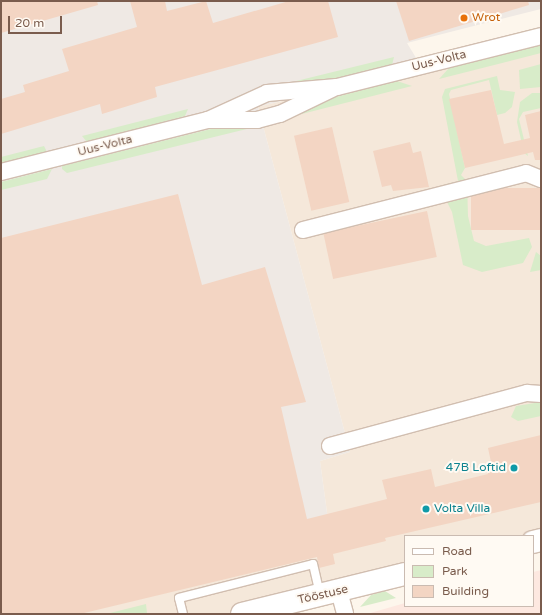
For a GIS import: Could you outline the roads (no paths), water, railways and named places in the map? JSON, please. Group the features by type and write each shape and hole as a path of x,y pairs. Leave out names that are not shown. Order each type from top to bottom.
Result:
{"street":[{"name":"Uus-Volta","path":"1,172 208,120 267,93 337,87 541,36"},
{"name":"Uus-Volta","path":"208,120 257,120 280,114 337,87"},
{"path":"303,230 526,173 541,179"},
{"path":"330,446 527,393 541,394"},
{"name":"Tööstuse","path":"242,614 404,574"},
{"path":"330,593 345,614"}],"lane":[{"path":"183,614 179,598 313,564 330,593"}],"place":[{"name":"Wrot","path":"464,18"},
{"name":"47B Loftid","path":"514,468"},
{"name":"Volta Villa","path":"426,509"}]}
